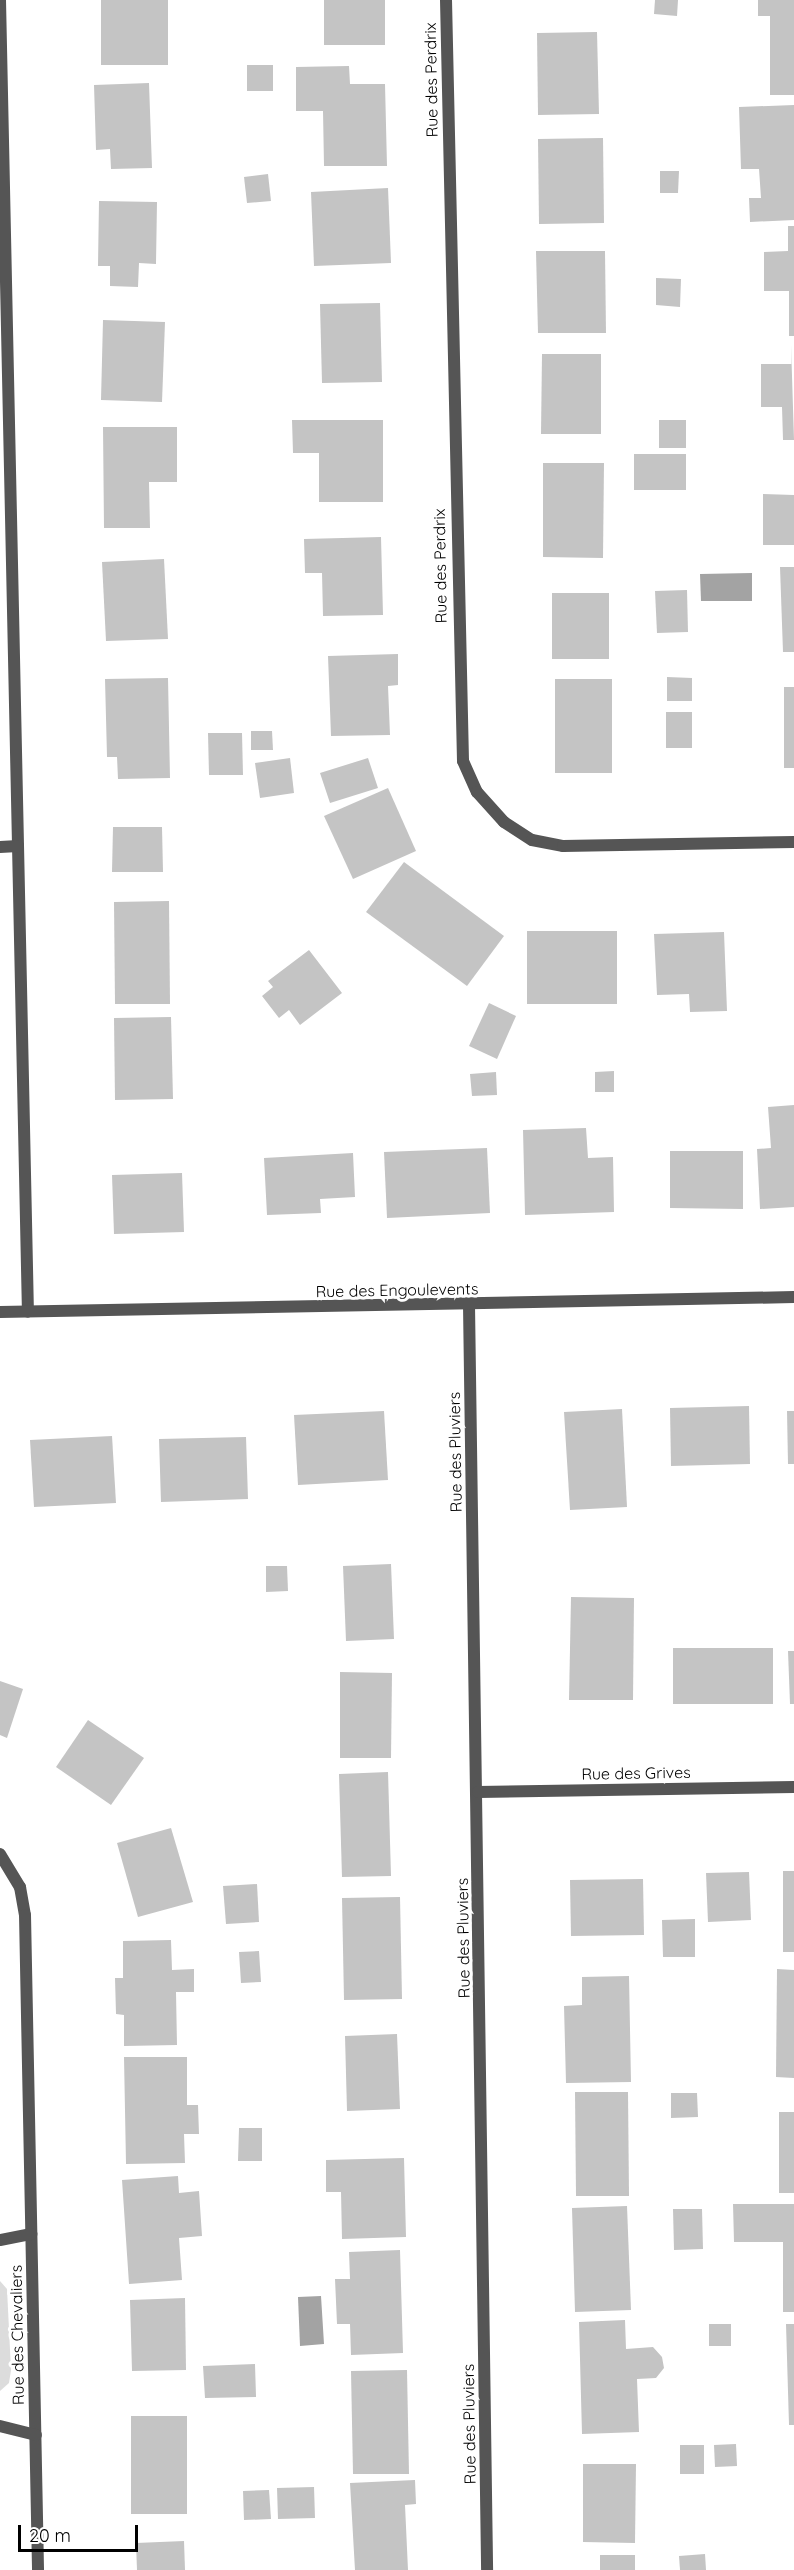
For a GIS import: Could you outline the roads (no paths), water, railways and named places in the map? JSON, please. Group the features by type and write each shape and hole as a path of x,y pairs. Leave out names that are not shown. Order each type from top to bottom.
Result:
{"street":[{"path":"0,0 3,304 28,1312"},
{"name":"Rue des Perdrix","path":"446,0 463,761 477,792 504,822 532,840 563,846 794,842"},
{"path":"0,847 18,846"},
{"name":"Rue des Engoulevents","path":"0,1312 469,1305 794,1297"},
{"name":"Rue des Pluviers","path":"469,1305 478,1792 487,2570"},
{"name":"Rue des Grives","path":"478,1792 794,1787"},
{"name":"Rue des Chevaliers","path":"2,1856 20,1887 25,1915 38,2570"},
{"path":"0,2240 32,2234"},
{"name":"Rue des Chevaliers","path":"0,2426 36,2435"}]}
